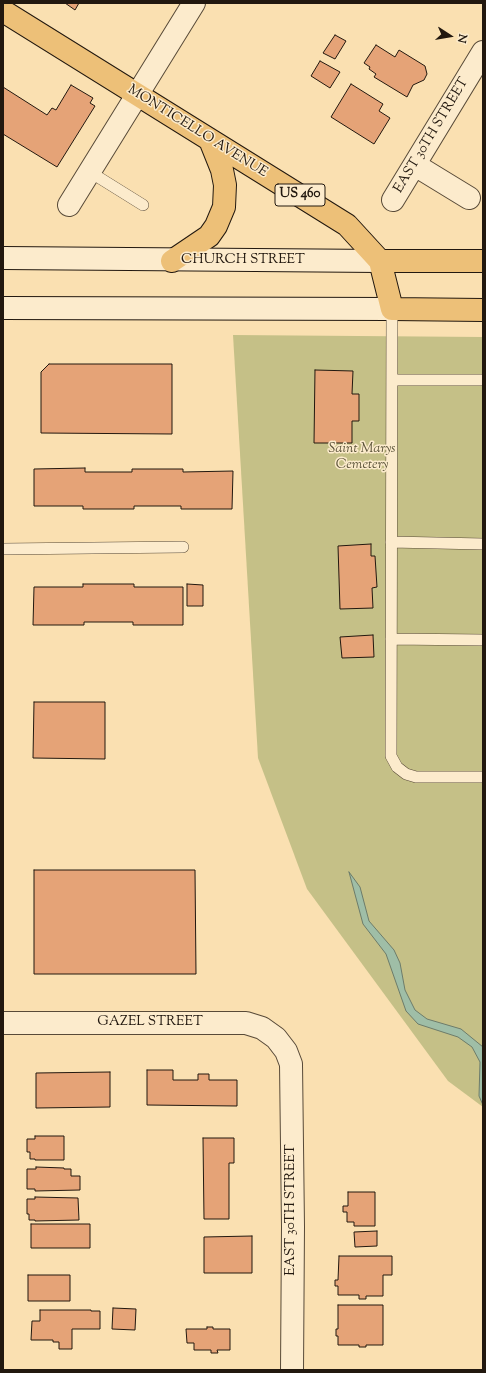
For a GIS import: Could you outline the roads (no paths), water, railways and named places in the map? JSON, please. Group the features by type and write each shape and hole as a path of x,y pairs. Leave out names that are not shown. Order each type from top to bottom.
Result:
{"main road":[{"name":"MONTICELLO AVENUE","path":"3,11 347,225 380,261 392,309"},
{"path":"172,260 209,236 216,226 224,207 225,185 222,170 210,140"},
{"name":"CHURCH STREET","path":"380,261 483,260"},
{"path":"392,309 483,310"}],"street":[{"path":"70,205 194,3"},
{"name":"EAST 30TH STREET","path":"394,200 483,52"},
{"path":"415,165 469,198"},
{"name":"CHURCH STREET","path":"3,258 380,261"},
{"path":"3,308 392,309"},
{"name":"GAZEL STREET","path":"3,1024 246,1023 262,1028 276,1038 286,1051"},
{"name":"EAST 30TH STREET","path":"286,1051 291,1064 293,1227 292,1370"}],"lane":[{"path":"90,172 143,205"},
{"path":"392,309 391,756 397,767 406,774 416,777 483,777"},
{"path":"392,380 483,380"},
{"path":"391,542 483,544"},
{"path":"3,549 183,547"},
{"path":"391,639 483,640"}],"park label":[{"name":"Saint Marys Cemetery","path":"362,458"}]}
